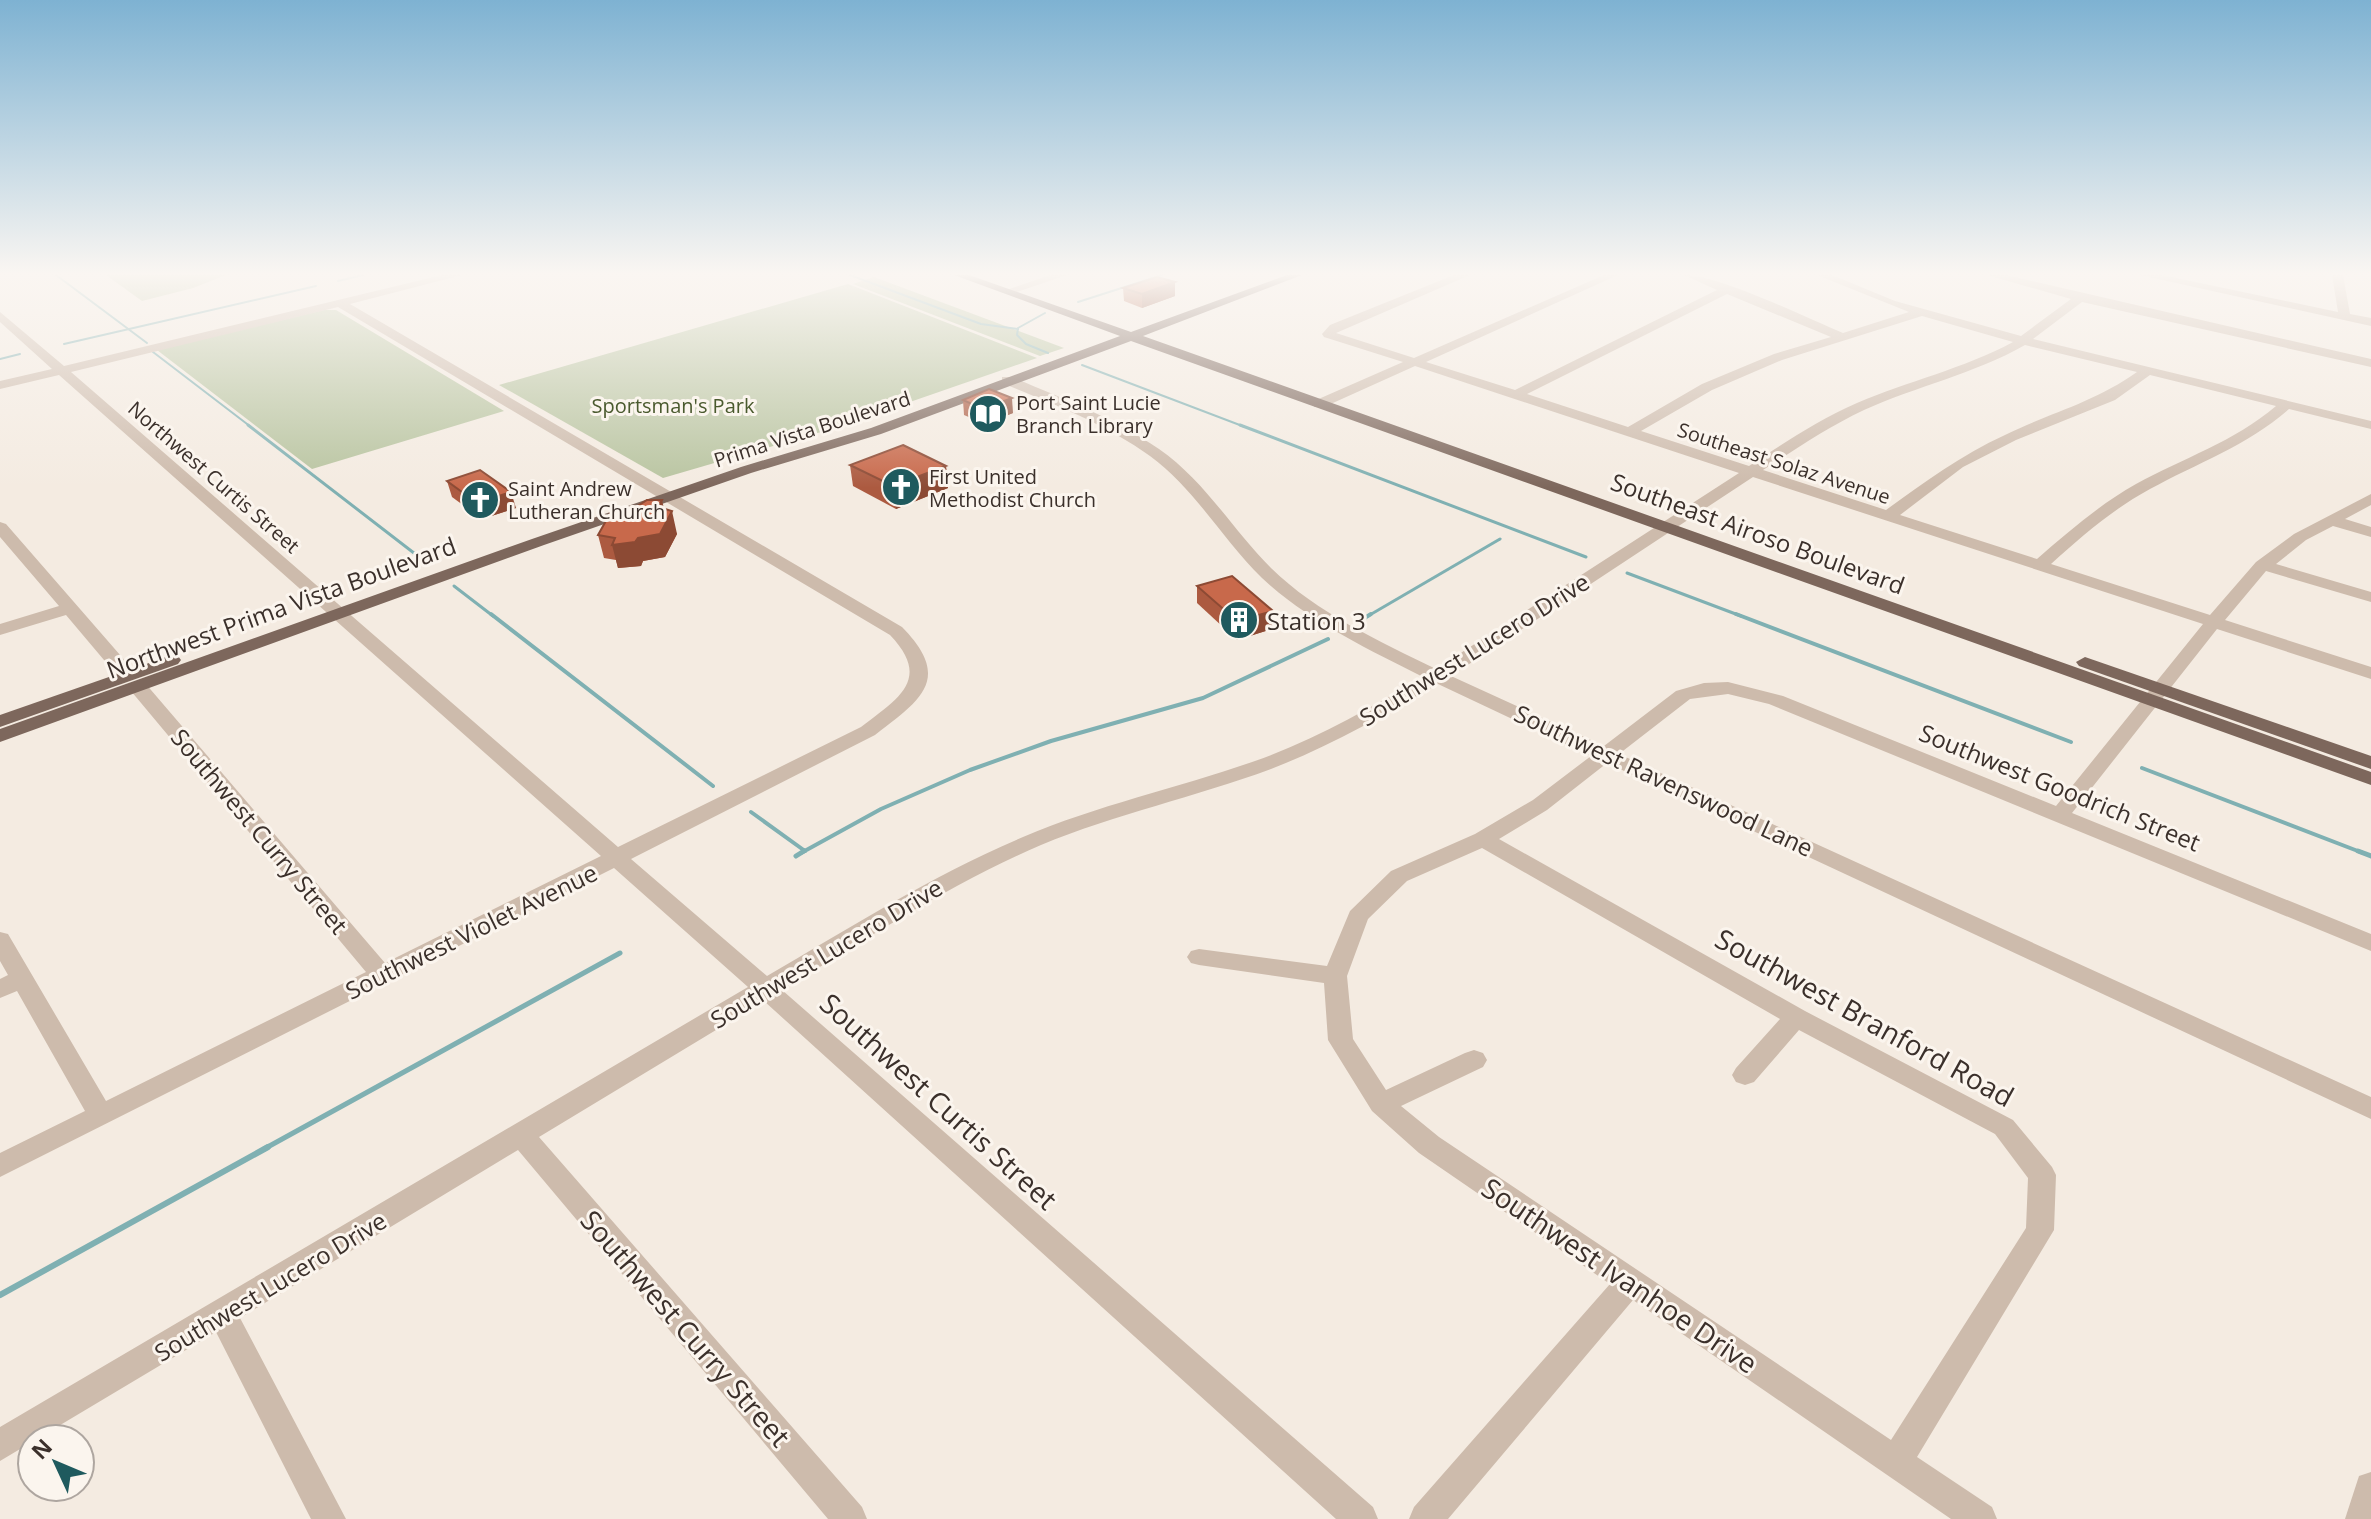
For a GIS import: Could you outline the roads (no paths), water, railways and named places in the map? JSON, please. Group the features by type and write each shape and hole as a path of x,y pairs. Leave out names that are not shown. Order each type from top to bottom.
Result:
{"main road":[{"name":"Prima Vista Boulevard","path":"664,493 876,431 1100,346"},
{"name":"Southeast Airoso Boulevard","path":"1170,346 2156,694 2371,763"},
{"name":"Northwest Prima Vista Boulevard","path":"0,721 133,681 664,493"},
{"name":"Northwest Prima Vista Boulevard","path":"0,736 133,681"},
{"name":"Southeast Airoso Boulevard","path":"2156,694 2371,779"}],"street":[{"name":"Northwest Curtis Street","path":"34,346 335,610"},
{"path":"0,385 161,346"},
{"path":"413,346 664,493"},
{"name":"Southeast Solaz Avenue","path":"1362,346 2371,673"},
{"path":"1326,401 1450,346"},
{"path":"1514,396 1615,346"},
{"path":"1627,433 1707,387 1778,357 1814,346"},
{"name":"Southwest Lucero Drive","path":"0,1445 944,882 1032,841 1102,814 1275,759 1342,732 1437,677 1816,429 1862,406 1989,360 2014,346"},
{"path":"2043,346 2371,425"},
{"path":"2294,346 2371,363"},
{"path":"1887,517 1958,464 2011,437 2110,397 2147,371"},
{"name":"Southwest Ravenswood Lane","path":"1001,383 1104,422 1151,450 1194,488 1234,539 1278,583 1341,629 1437,677 2371,1109"},
{"path":"2040,565 2091,519 2143,486 2236,444 2262,427 2285,405"},
{"name":"Southwest Violet Avenue","path":"0,1166 868,731 911,697 922,673 918,652 896,631 664,493"},
{"path":"2060,815 2262,565 2300,537 2371,499"},
{"path":"2333,521 2371,532"},
{"name":"Southwest Curry Street","path":"0,527 382,975"},
{"path":"2262,565 2371,597"},
{"path":"0,630 68,609"},
{"name":"Southwest Curtis Street","path":"335,610 1361,1519"},
{"name":"Southwest Goodrich Street","path":"1609,754 1683,695 1704,689 1728,688 1776,700 2371,943"},
{"path":"1199,957 1335,976 1358,916 1399,876 1483,839 1540,805 1609,754"},
{"name":"Southwest Branford Road","path":"1483,839 1796,1017 2004,1127 2042,1175 2040,1230 1896,1462"},
{"path":"0,940 11,984 101,1116"},
{"name":"Southwest Ivanhoe Drive","path":"1335,976 1341,1040 1381,1104 1429,1145 1980,1519"},
{"path":"1745,1075 1796,1017"},
{"path":"1381,1104 1474,1060"},
{"name":"Southwest Curry Street","path":"522,1136 850,1519"},
{"path":"1426,1519 1629,1283"},
{"path":"222,1314 329,1519"},
{"path":"2362,1519 2371,1488"}],"waterway":[{"path":"1031,346 1048,353"},
{"path":"153,352 251,427"},
{"path":"0,359 20,354"},
{"path":"1082,365 1245,427"},
{"path":"248,425 423,560"},
{"path":"1240,425 1586,557"},
{"path":"1368,616 1500,539"},
{"path":"1627,573 1741,616"},
{"path":"454,586 493,616"},
{"path":"491,614 713,786"},
{"path":"1358,622 1371,614"},
{"path":"1736,614 2071,742"},
{"path":"805,851 881,809 970,770 1051,741 1203,698 1328,639"},
{"path":"2142,768 2363,853"},
{"path":"751,812 805,851"},
{"path":"796,856 804,851"},
{"path":"801,853 805,851"},
{"path":"2358,851 2371,856"},
{"path":"264,1149 620,953"},
{"path":"0,1295 268,1147"}],"place":[{"name":"Port Saint Lucie Branch Library","path":"988,414"},
{"name":"First United Methodist Church","path":"901,487"},
{"name":"Saint Andrew Lutheran Church","path":"480,500"},
{"name":"Station 3","path":"1239,620"}],"park label":[{"name":"Sportsman's Park","path":"673,405"}]}
